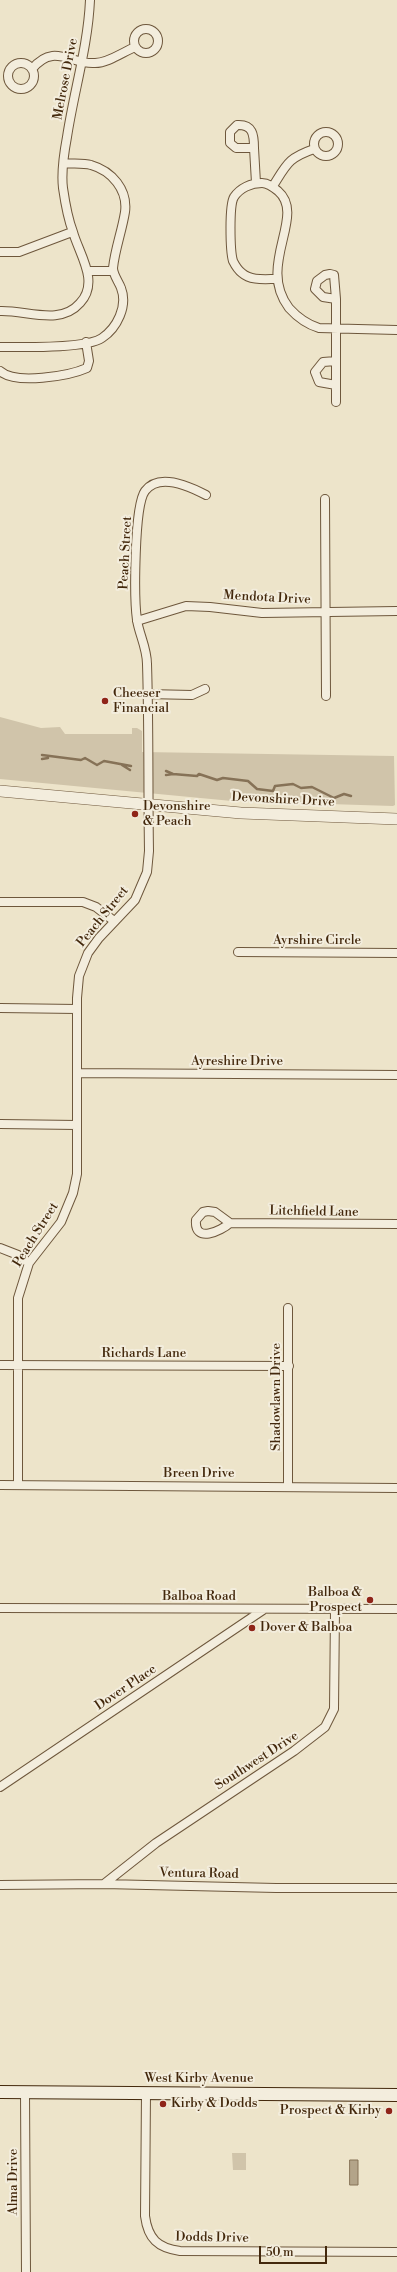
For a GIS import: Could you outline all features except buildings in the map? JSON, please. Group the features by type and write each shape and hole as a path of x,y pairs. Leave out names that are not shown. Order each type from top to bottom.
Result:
{"main road":[{"name":"West Kirby Avenue","path":"0,2092 397,2095"}],"street":[{"name":"Melrose Drive","path":"0,311 17,310 52,316 63,315 81,303 85,296 88,271 72,232 63,187 69,121 90,18 90,0"},
{"path":"32,69 44,58 55,56 70,57 82,62 96,63 135,47"},
{"path":"254,148 256,184"},
{"path":"273,186 289,161 296,155 314,149"},
{"path":"0,347 43,348 102,339 117,323 123,308 122,290 113,271 115,253 125,211 125,195 116,180 107,173 91,165 64,163"},
{"path":"277,279 248,277 237,268 232,257 231,210 233,198 242,188 264,183 273,186 281,194 288,212 278,254 277,279 284,300 296,316 310,325 336,329 397,330"},
{"path":"0,252 19,252 72,232"},
{"path":"88,271 113,271"},
{"path":"336,299 336,402"},
{"path":"0,371 10,377 45,378 79,371 86,368 89,361 86,342"},
{"path":"336,361 324,362 315,372 319,382 336,385"},
{"name":"Peach Street","path":"18,1484 18,1298 29,1263 61,1222 73,1193 77,1174 77,987 82,965 92,946 135,900 147,872 148,662 137,621 134,581 142,496 152,484 159,482 188,486 206,495"},
{"path":"324,499 326,696"},
{"name":"Mendota Drive","path":"137,621 186,606 262,613 397,611"},
{"path":"147,694 192,695 205,689"},
{"name":"Devonshire Drive","path":"0,792 148,806 271,815 397,819"},
{"path":"0,902 83,902 96,907 114,921"},
{"name":"Ayrshire Circle","path":"238,952 397,953"},
{"path":"0,1008 77,1009"},
{"name":"Ayreshire Drive","path":"78,1073 397,1075"},
{"path":"0,1124 77,1125"},
{"name":"Litchfield Lane","path":"230,1223 397,1224"},
{"path":"0,1248 18,1255 29,1263"},
{"name":"Shadowlawn Drive","path":"288,1308 288,1486"},
{"name":"Richards Lane","path":"0,1365 288,1366"},
{"name":"Breen Drive","path":"0,1485 397,1488"},
{"name":"Balboa Road","path":"0,1608 397,1610"},
{"name":"Dover Place","path":"0,1787 264,1609"},
{"name":"Southwest Drive","path":"104,1884 156,1843 319,1734 325,1727 334,1709 335,1610"},
{"name":"Ventura Road","path":"0,1885 104,1884 268,1888 397,1888"},
{"name":"Alma Drive","path":"25,2092 26,2272"},
{"name":"Dodds Drive","path":"146,2093 145,2216 150,2235 161,2246 180,2251 397,2252"}],"shaded area":[{"path":"0,717 41,728 60,727 65,734 132,734 132,728 137,728 142,731 142,752 394,756 395,805 232,801 0,779"},
{"path":"232,2153 246,2153 246,2170 233,2170"},
{"path":"350,2160 358,2160 358,2185 350,2185"}],"waterway":[{"path":"42,755 81,760 85,758 97,765 104,761 131,766"},
{"path":"42,759 48,758"},
{"path":"122,765 130,770"},
{"path":"166,771 173,774 197,776 199,774 217,780 223,778 248,781 257,789 273,791 275,786 293,784 301,788 312,787 334,798 344,794 351,796"},
{"path":"166,775 173,774"}],"place":[{"name":"Cheeser Financial","path":"105,701"},
{"name":"Devonshire & Peach","path":"135,814"},
{"name":"Balboa & Prospect","path":"370,1600"},
{"name":"Dover & Balboa","path":"252,1628"},
{"name":"Kirby & Dodds","path":"163,2104"},
{"name":"Prospect & Kirby","path":"389,2111"}]}
